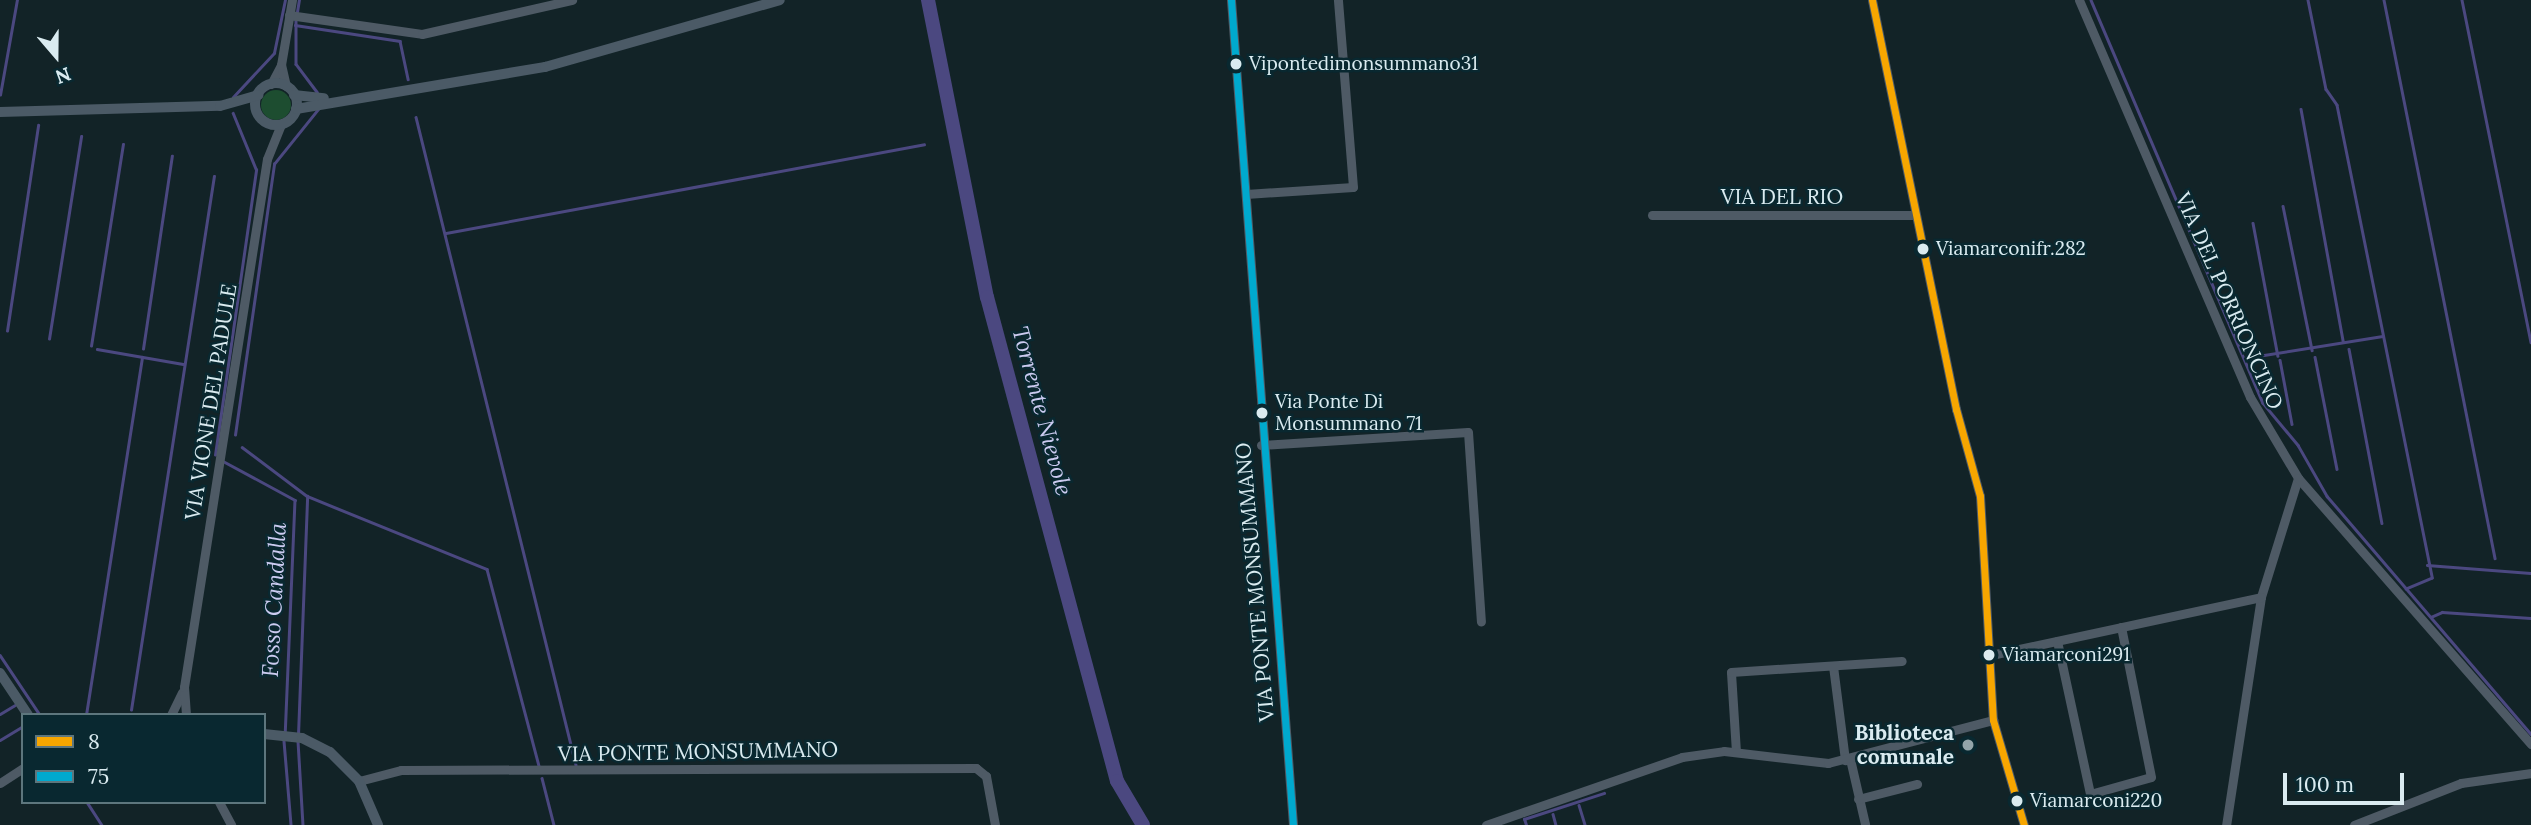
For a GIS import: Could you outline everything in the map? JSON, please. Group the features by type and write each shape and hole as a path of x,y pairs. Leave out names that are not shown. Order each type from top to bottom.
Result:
{"main road":[{"path":"220,106 258,115 281,124 296,109 338,98 545,67 780,0"},
{"path":"0,112 220,106 258,95 271,85 290,91 338,98"},
{"path":"290,91 296,109"},
{"path":"258,95 258,115"},
{"path":"0,673 27,713"},
{"path":"266,734 321,745 359,781 378,825"}],"street":[{"path":"271,85 281,65 292,0"},
{"path":"289,15 422,34 572,0"},
{"name":"VIA PONTE MONSUMMANO","path":"1231,0 1261,445 1293,825"},
{"path":"1246,194 1353,187 1338,0"},
{"path":"1871,0 1914,215 1980,496 1993,720 2024,825"},
{"name":"VIA DEL PORRIONCINO","path":"2078,0 2250,397 2298,478 2531,744"},
{"path":"281,65 290,91"},
{"name":"VIA VIONE DEL PADULE","path":"184,687 267,159 281,124"},
{"name":"VIA DEL RIO","path":"1651,215 1914,215"},
{"path":"1261,445 1468,432 1481,622"},
{"path":"2226,825 2262,597 2298,478"},
{"path":"1991,655 2262,597"},
{"path":"2057,641 2090,794 2151,777 2121,627"},
{"path":"1736,752 1731,672 1902,662"},
{"path":"1833,666 1847,759 1865,824"},
{"path":"172,713 184,687"},
{"path":"184,687 186,713"},
{"path":"1486,825 1670,761 1736,752 1847,759 1993,720"},
{"name":"VIA PONTE MONSUMMANO","path":"359,781 401,770 976,768 986,776 995,825"},
{"path":"0,783 21,769"},
{"path":"2354,825 2461,783 2531,773"},
{"path":"1858,799 1917,784"},
{"path":"220,804 231,825"}],"green space":[{"path":"276,90 287,94 291,105 287,116 276,120 265,116 261,105 265,94"}],"waterway":[{"path":"0,95 17,0"},
{"name":"Fosso Candalla","path":"233,97 274,53 285,0"},
{"path":"297,12 299,0"},
{"name":"Torrente Nievole","path":"928,0 987,297 1117,781 1143,825"},
{"path":"2091,0 2263,403 2298,445 2327,496 2531,734"},
{"path":"2308,0 2326,89 2337,105 2432,578 2406,589"},
{"path":"2384,0 2495,558"},
{"path":"2462,0 2531,342"},
{"path":"296,20 296,64 317,92"},
{"path":"295,25 400,41 408,79"},
{"path":"235,435 274,164 319,108"},
{"path":"2301,109 2343,341"},
{"name":"Fosso Candalla","path":"215,455 256,170 233,114"},
{"path":"416,117 576,765"},
{"path":"7,331 38,125"},
{"path":"49,339 81,137"},
{"path":"446,233 924,144"},
{"path":"91,346 123,145"},
{"path":"143,349 172,156"},
{"path":"131,710 214,176"},
{"path":"2283,206 2312,350"},
{"path":"2253,223 2278,356"},
{"path":"2245,358 2382,336"},
{"path":"97,349 183,364"},
{"path":"2349,349 2382,523"},
{"path":"86,713 142,357"},
{"path":"2315,357 2337,469"},
{"path":"2280,360 2292,424"},
{"path":"242,447 307,496 487,569 539,766"},
{"name":"Fosso Candalla","path":"223,461 295,500 285,735"},
{"path":"298,735 307,496"},
{"path":"2427,565 2531,573"},
{"path":"2431,617 2442,612 2531,618"},
{"path":"0,655 39,713"},
{"path":"0,714 15,705"},
{"path":"0,740 21,727"},
{"name":"Fosso Candalla","path":"284,741 291,825"},
{"path":"298,741 303,825"},
{"path":"542,778 554,825"},
{"path":"1526,825 1524,819 1604,793"},
{"path":"88,804 102,825"},
{"path":"1579,805 1585,825"},
{"path":"1553,814 1556,825"}],"transit line":[{"name":"75","path":"1231,0 1293,825"},
{"name":"8","path":"1872,0 1956,409 1980,496 1993,720 2024,825"}],"place":[{"name":"Vipontedimonsummano31","path":"1236,64"},
{"name":"Viamarconifr.282","path":"1923,249"},
{"name":"Via Ponte Di Monsummano 71","path":"1262,413"},
{"name":"Viamarconi291","path":"1989,655"},
{"name":"Biblioteca comunale","path":"1968,745"},
{"name":"Viamarconi220","path":"2017,801"}]}
